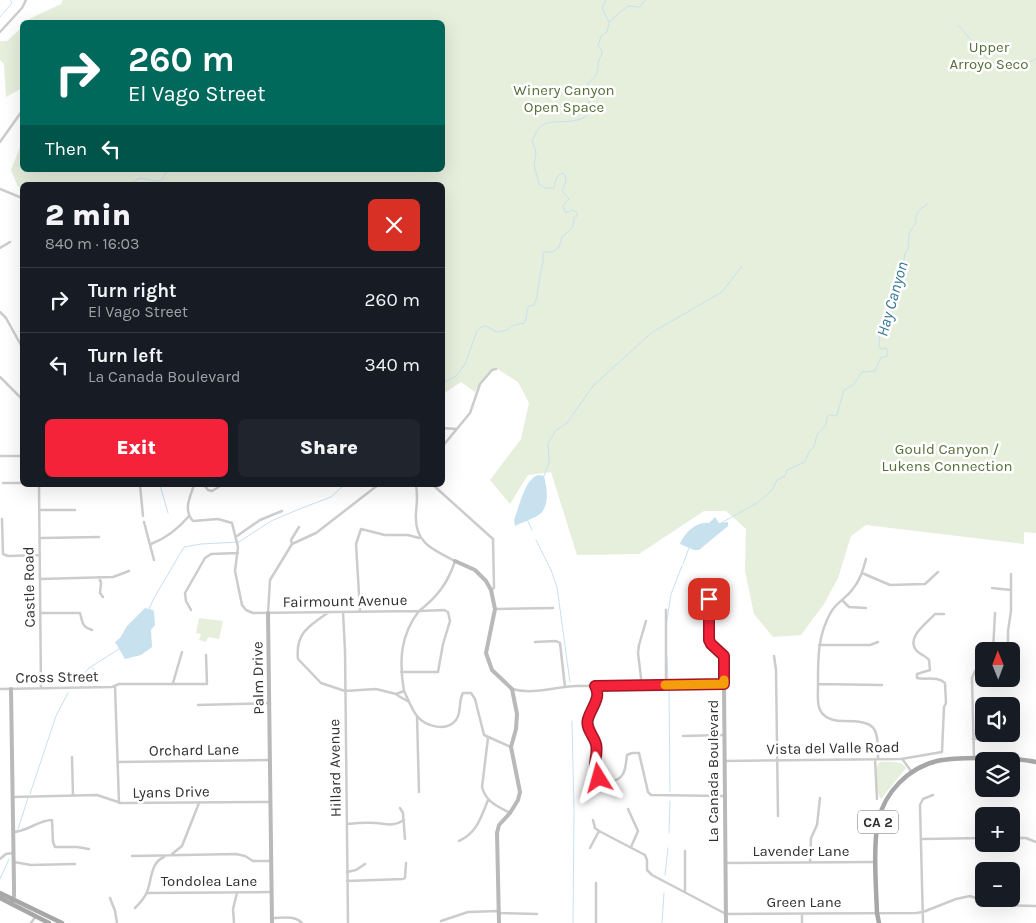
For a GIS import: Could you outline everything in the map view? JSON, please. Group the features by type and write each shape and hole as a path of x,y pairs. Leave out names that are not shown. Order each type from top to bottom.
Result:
{"main road":[{"name":"CA 2","path":"877,923 876,834 884,805 895,787 912,772 938,761 974,758 1016,759 1035,762"},
{"path":"0,893 12,902"},
{"path":"0,898 62,923"},
{"path":"36,914 49,923"}],"street":[{"path":"0,32 22,8 26,0"},
{"path":"0,142 20,113"},
{"path":"0,189 20,197"},
{"path":"0,248 10,242"},
{"path":"0,312 6,318 20,343"},
{"path":"445,443 456,429 464,423 470,413 480,384 492,370 496,369"},
{"path":"0,377 20,397"},
{"path":"445,428 456,429"},
{"path":"0,456 20,456"},
{"path":"2,483 20,483"},
{"name":"Castle Road","path":"39,487 41,688"},
{"path":"140,487 143,516"},
{"path":"193,487 187,509 193,521 226,520 232,523 237,538 260,520 282,511"},
{"path":"206,487 212,491 219,487"},
{"path":"292,544 316,533 375,487"},
{"path":"416,487 418,496 416,518 420,539"},
{"path":"435,487 493,539 495,579 494,588 491,590"},
{"path":"39,510 75,510"},
{"path":"151,544 162,540 176,530 189,516"},
{"path":"2,520 3,554 8,556 40,555"},
{"path":"144,522 154,560"},
{"name":"Palm Drive","path":"272,923 268,613 270,580 292,544 291,540 299,527"},
{"path":"360,612 356,544 362,529 385,534 408,535 420,539 440,554 475,570 486,581 491,590 495,609 486,653 492,670 512,689 522,692 538,692 565,687 724,684"},
{"path":"40,538 99,537"},
{"name":"Fairmount Avenue","path":"237,538 238,553 235,571 242,605 249,612 419,611 437,596 443,588 454,561"},
{"path":"191,610 186,601 185,593 205,558 211,554 238,553"},
{"path":"866,559 862,573 852,590 830,612 819,645 819,707 826,717 835,720 863,721 874,728 878,736 877,799"},
{"path":"40,579 113,577 129,571"},
{"path":"862,573 890,585 900,585 925,584 938,572"},
{"path":"1008,642 1011,611 1011,574"},
{"path":"99,577 101,583 100,593 104,597"},
{"path":"992,588 1011,590"},
{"name":"La Canada Boulevard","path":"726,923 723,735 724,656 711,644 708,604 711,596 719,592 728,592"},
{"path":"842,600 848,607 866,608"},
{"path":"495,609 552,608"},
{"path":"401,672 438,672 443,644 450,621 448,612 444,610 419,611 406,632 403,643 401,672 404,691 417,716 418,792"},
{"path":"666,610 666,685"},
{"path":"330,612 307,627 298,644 298,659 321,683 345,691 376,689 396,694 411,703"},
{"name":"Hillard Avenue","path":"343,612 348,923"},
{"path":"41,613 80,613 84,627 92,630"},
{"path":"993,642 995,613"},
{"name":"Vista del Valle Road","path":"724,761 901,759 942,752 946,683 931,678 917,678 917,674 930,670 930,660 919,653 914,646 914,638 918,630 935,614 944,614"},
{"path":"642,686 638,653 646,621"},
{"path":"535,642 556,641 560,643 565,687"},
{"path":"819,645 870,645 878,642"},
{"path":"174,683 182,652"},
{"name":"Cross Street","path":"0,689 115,686 119,684 207,684 206,655"},
{"path":"774,656 776,670 778,816"},
{"path":"974,758 972,678 975,671"},
{"path":"818,684 874,683 882,685"},
{"path":"115,686 119,802"},
{"path":"595,686 598,690 598,695 587,721 596,745 594,770 597,777 604,781 612,782 620,778 624,772 627,755 639,753 648,792 651,795 724,796"},
{"path":"11,689 12,902"},
{"path":"499,923 497,833 500,825 518,800 520,792 511,747 516,729 517,714 512,689"},
{"path":"396,694 404,691"},
{"path":"417,716 432,726 447,727 455,722 458,716 461,698 464,693 471,692 475,699 483,733 488,738 511,747"},
{"path":"198,704 270,704"},
{"path":"683,736 723,735"},
{"path":"488,738 482,787 488,800 510,813"},
{"path":"72,757 74,795"},
{"path":"901,759 912,772"},
{"name":"Orchard Lane","path":"118,762 270,760"},
{"name":"Lyans Drive","path":"13,796 97,795 119,802 271,802"},
{"path":"923,923 921,802 926,797 932,795"},
{"path":"810,862 810,838 817,825 820,798"},
{"path":"459,841 468,837 475,830 488,800"},
{"path":"135,908 147,893 150,875 160,858 169,855 182,846 200,802"},
{"path":"400,808 404,820 405,839"},
{"path":"628,809 638,831 632,848"},
{"path":"13,832 21,831 42,821 52,820 55,847 89,849"},
{"path":"347,824 376,823 391,826 404,820"},
{"path":"590,848 599,831 595,828 592,820"},
{"name":"Green Lane","path":"599,831 646,856 649,873 726,914 923,912 970,896 996,905 1036,906"},
{"path":"922,839 975,838"},
{"path":"1020,838 1036,842"},
{"path":"685,850 685,891"},
{"path":"0,859 8,853 13,853"},
{"path":"132,856 236,854 253,861 272,861"},
{"path":"13,862 31,865 75,864"},
{"name":"Lavender Lane","path":"725,863 877,862"},
{"path":"347,881 403,879 405,878 406,863"},
{"path":"347,872 356,870 365,864"},
{"path":"596,883 596,923"},
{"path":"234,923 233,909 237,892"},
{"name":"Tondolea Lane","path":"147,893 272,892"},
{"path":"110,898 115,910 116,923"},
{"path":"441,921 468,912 536,914"},
{"path":"32,923 36,914"},
{"path":"802,914 802,923"},
{"path":"272,918 294,918 299,919 302,923"}],"green space":[{"path":"63,0 1036,0 1036,533 1024,532 1024,544 866,525 851,536 838,578 824,604 801,635 773,637 754,614 745,571 746,529 726,511 704,511 639,554 577,555 551,472 528,475 510,504 490,480 521,439 529,403 518,382 496,368 481,381 475,392 461,382 445,393 445,182 20,182 20,187 18,187 11,170 20,147 20,172 445,172 445,20 28,20 61,4"},
{"path":"20,29 20,89 6,97 4,64 0,60 0,41 7,41"},
{"path":"199,618 223,621 219,639 208,637 206,642 199,640 201,634 196,633"},
{"path":"880,762 898,763 906,768 881,799 876,780 876,770"}],"water":[{"path":"544,476 547,491 545,506 538,515 515,526 514,520 526,487 534,477"},
{"path":"715,517 719,523 728,522 728,526 699,550 694,550 680,544 692,529 700,524 709,523"},
{"path":"145,608 154,612 155,625 151,630 152,647 141,655 125,659 115,642 120,638 127,626"}],"waterway":[{"path":"0,17 12,3 10,0"},
{"path":"606,0 603,9 609,22"},
{"path":"609,22 628,6 640,7 645,0"},
{"path":"445,382 456,376 465,364 477,331 481,327 486,326 499,332 507,330 511,326 524,323 528,308 534,305 536,298 543,263 543,253 553,252 559,247 562,237 573,227 577,212 572,210 565,212 563,206 569,199 562,191 566,181 565,175 563,173 558,176 554,188 545,188 539,184 534,165 536,152 532,141 538,129 544,124 579,120 588,114 587,88 597,73 598,62 602,55 598,46 601,36 607,32 609,23"},
{"path":"958,25 990,62 1014,63 1021,66 1036,59"},
{"path":"133,182 140,178 155,181 162,180 168,172"},
{"name":"Hay Canyon","path":"721,523 757,503 772,490 777,480 785,476 787,470 805,462 814,446 817,435 826,425 827,417 837,415 844,390 854,384 862,372 875,371 881,357 886,357 888,353 886,348 881,349 879,346 880,328 887,323 888,311 899,287 900,272 905,253 908,249 909,233 916,222 917,214 927,204"},
{"path":"544,476 549,463 548,443 556,430 567,423 593,386 651,333 722,292 742,266"},
{"path":"161,487 168,513"},
{"path":"149,609 184,547 239,542 271,521 331,497 342,487"},
{"path":"527,519 532,530"},
{"path":"536,540 557,587 570,682"},
{"path":"683,564 689,548"},
{"path":"667,620 671,594 682,566"},
{"path":"76,683 89,668 119,649"},
{"path":"667,657 668,683"},
{"path":"92,668 95,670 96,677"},
{"path":"669,688 670,792"},
{"path":"30,794 56,716 68,693"},
{"path":"572,721 574,811 573,923"},
{"path":"18,829 28,798"},
{"path":"669,833 670,801"},
{"path":"665,875 668,848"},
{"path":"0,879 9,859"},
{"path":"662,923 664,893"}],"slow traffic":[{"path":"665,685 724,684 724,680"}],"route":[{"path":"599,778 594,770 596,745 587,721 598,695 598,690 595,686 724,684 724,656 709,640 709,599"}],"park label":[{"name":"Upper Arroyo Seco","path":"989,56"},
{"name":"Winery Canyon Open Space","path":"564,98"},
{"name":"Gould Canyon / Lukens Connection","path":"947,458"}]}
